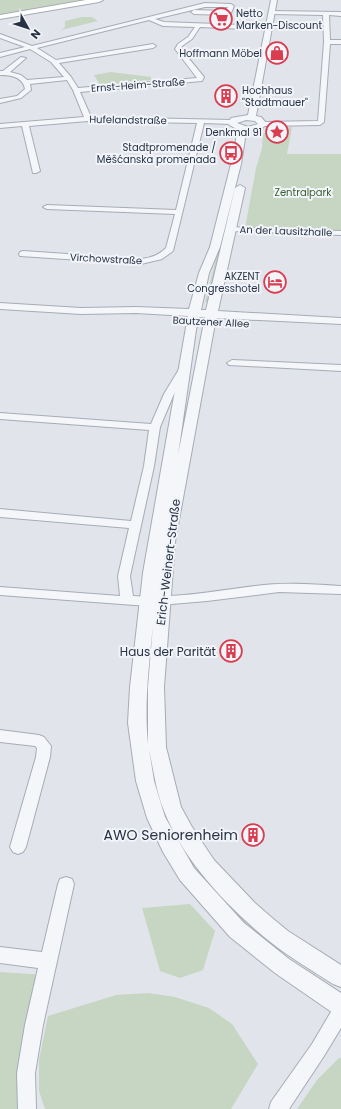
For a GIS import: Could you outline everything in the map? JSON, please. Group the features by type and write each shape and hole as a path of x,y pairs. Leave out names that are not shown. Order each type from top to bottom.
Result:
{"main road":[{"path":"0,17 99,0"}],"street":[{"path":"249,117 266,28 269,0"},
{"path":"266,28 272,12 274,0"},
{"path":"0,54 32,47 149,18 174,12 205,5 231,6 229,12 225,13 174,12"},
{"path":"194,12 198,26"},
{"path":"272,12 341,14"},
{"path":"263,124 260,120 249,117 236,119 232,122 234,126 245,129 259,128 263,124 320,123 327,42 326,14"},
{"path":"149,18 163,24 266,28"},
{"name":"Ernst-Heim-Straße","path":"76,90 200,80 201,77 178,49 180,45 190,38 198,26"},
{"name":"Ernst-Heim-Straße","path":"0,36 32,47 55,62 69,78 76,90 88,119"},
{"path":"327,42 341,42"},
{"path":"55,62 153,46"},
{"path":"2,73 23,58"},
{"path":"0,101 14,98 24,94 28,90 26,82 19,76 2,73"},
{"path":"26,82 69,78"},
{"name":"Hufelandstraße","path":"0,126 88,119 232,122"},
{"name":"Virchowstraße","path":"23,254 136,262 152,260 165,255 170,249 201,122"},
{"path":"25,124 36,171"},
{"name":"Erich-Weinert-Straße","path":"245,129 231,229 210,318 170,535 138,687 137,723 140,753 145,781 156,818 170,846 187,874 237,930 282,966 341,1006"},
{"name":"Erich-Weinert-Straße","path":"245,129 218,235 204,273 193,317 151,573 155,602 156,747 166,789 178,820 196,850 208,866 248,910 281,938 341,977"},
{"path":"47,207 179,212"},
{"name":"An der Lausitzhalle","path":"231,229 341,233"},
{"name":"Bautzener Allee","path":"0,306 81,310 111,315 193,317 341,328"},
{"name":"Bautzener Allee","path":"210,318 341,322"},
{"path":"232,363 341,368"},
{"name":"Erich-Weinert-Straße","path":"127,601 124,576 149,466 155,427 168,394 184,368"},
{"path":"0,416 155,427"},
{"path":"0,513 135,525"},
{"path":"0,591 155,602 271,589 313,588 341,590"},
{"path":"0,736 39,741 44,746 43,757 18,847"},
{"path":"27,1109 26,1073 34,1024 66,884"},
{"path":"0,955 48,961"},
{"path":"278,1109 318,1050 341,1011"}],"green space":[{"path":"0,0 88,0 0,15"},
{"path":"81,17 92,17 98,21 61,30 65,27 65,21"},
{"path":"111,72 151,77 151,80 100,85 94,75"},
{"name":"Zentralpark","path":"292,127 287,154 341,154 341,231 245,228 256,168 262,148 263,134 275,128"},
{"path":"223,230 226,231 209,302 205,302"},
{"path":"151,623 155,623 149,680 148,727 161,791 261,931 256,935 218,896 185,852 172,833 156,791 145,727"},
{"path":"190,904 215,931 203,970 180,978 160,971 142,908"},
{"path":"0,972 45,975 27,1109 0,1109"},
{"path":"148,993 175,997 209,1008 232,1024 258,1064 231,1109 45,1109 39,1091 39,1060 48,1016 116,995"},
{"path":"339,1058 341,1058 341,1109 297,1109 317,1080"}],"place":[{"name":"Netto Marken-Discount","path":"221,19"},
{"name":"Hoffmann Möbel","path":"277,53"},
{"name":"Hochhaus \"Stadtmauer\"","path":"226,96"},
{"name":"Denkmal 91","path":"277,132"},
{"name":"Stadtpromenade / Měšćanska promenada","path":"231,153"},
{"name":"AKZENT Congresshotel","path":"275,282"},
{"name":"Haus der Parität","path":"231,651"},
{"name":"AWO Seniorenheim","path":"253,835"}]}
